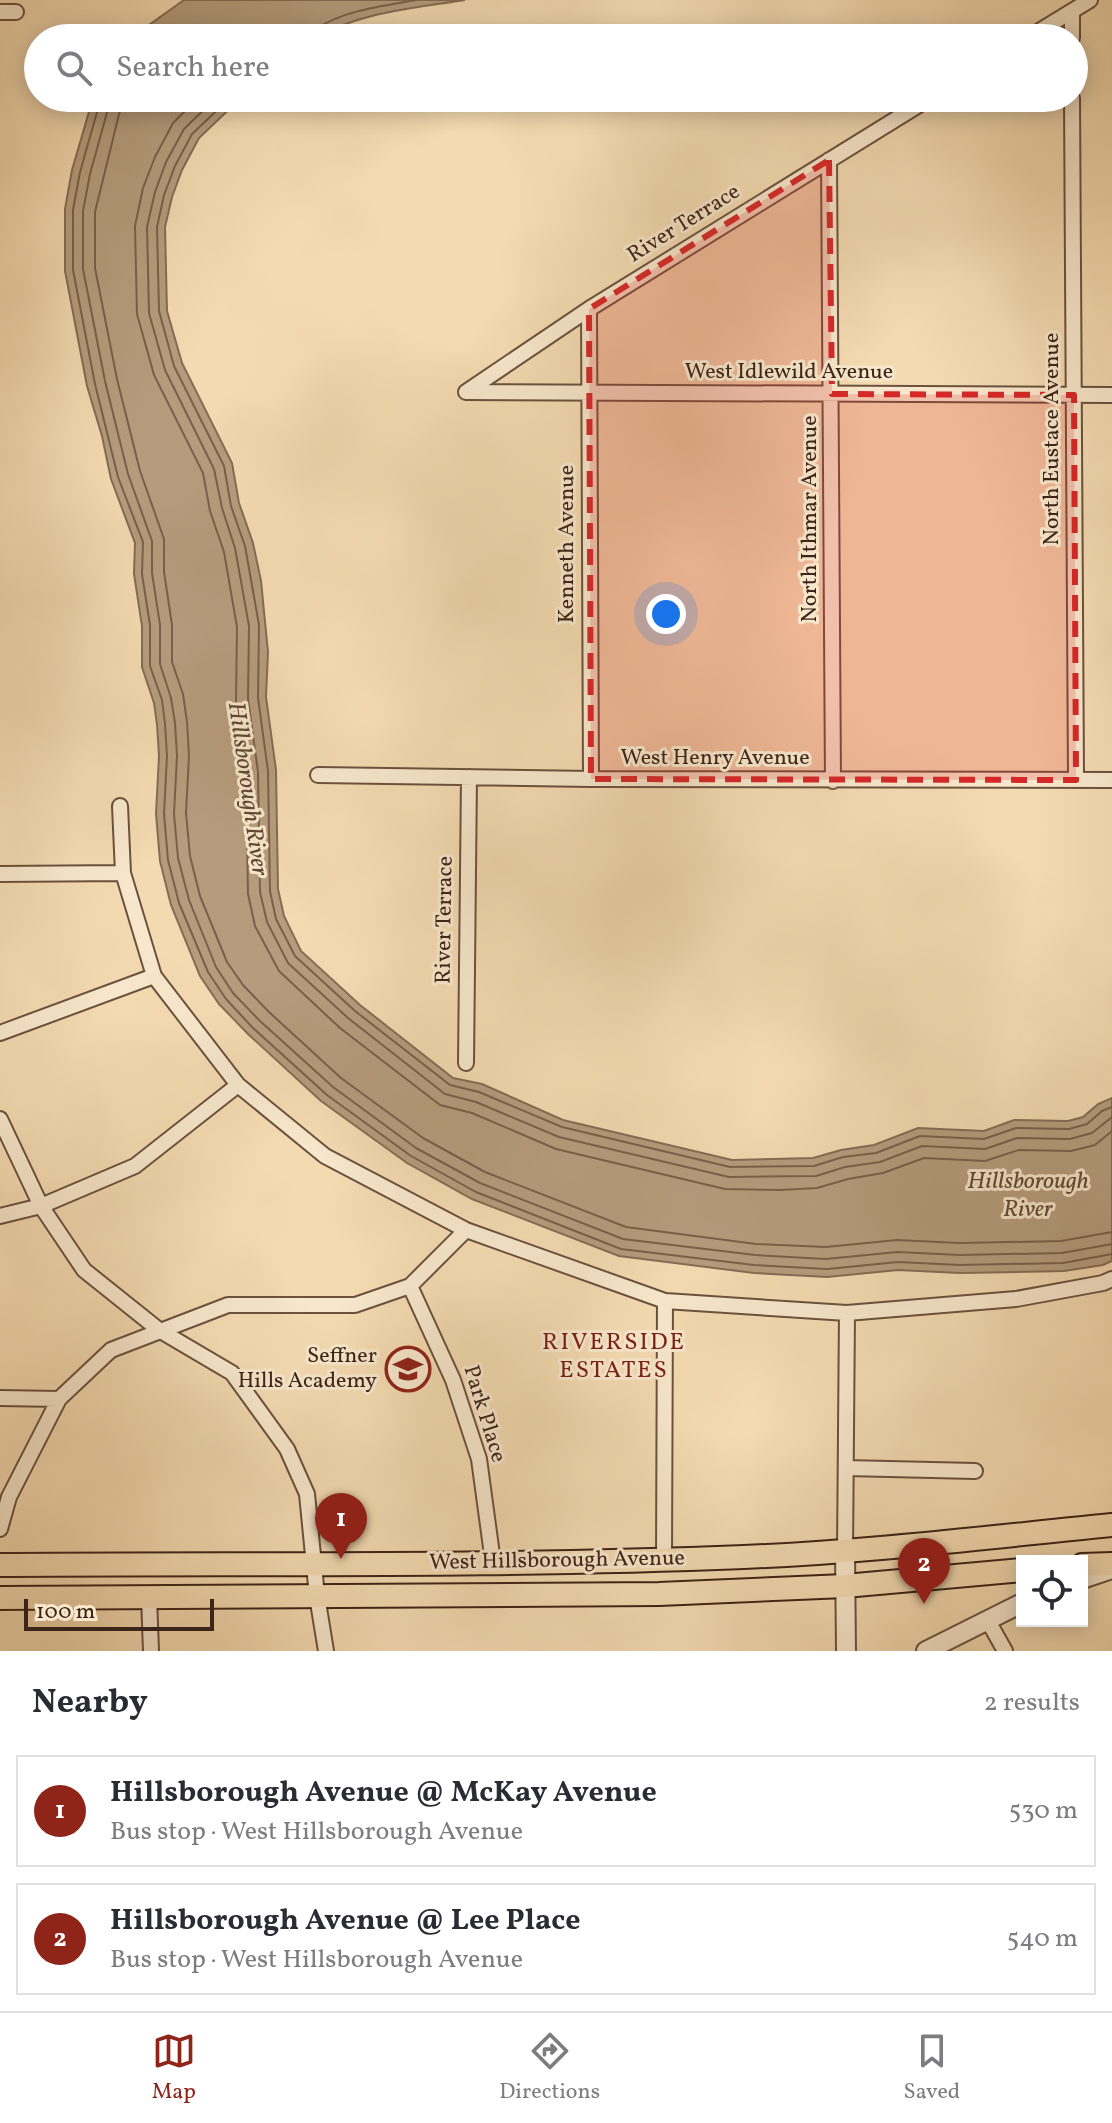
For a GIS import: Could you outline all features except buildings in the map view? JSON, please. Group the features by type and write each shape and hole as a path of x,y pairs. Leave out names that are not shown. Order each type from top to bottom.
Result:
{"main road":[{"name":"West Hillsborough Avenue","path":"0,1565 664,1560 845,1551 1112,1525"},
{"path":"0,1584 8,1580 120,1578 145,1564"},
{"path":"1088,1565 1112,1566"},
{"name":"West Hillsborough Avenue","path":"0,1598 659,1594 845,1586 1016,1571"}],"street":[{"path":"1051,24 1090,0"},
{"path":"1072,11 1072,24"},
{"name":"River Terrace","path":"466,392 589,309 907,112"},
{"name":"North Eustace Avenue","path":"1072,112 1076,780"},
{"name":"North Ithmar Avenue","path":"829,160 833,781"},
{"name":"Kenneth Avenue","path":"589,309 591,779"},
{"name":"West Idlewild Avenue","path":"466,392 1112,395"},
{"name":"West Henry Avenue","path":"318,775 833,781 1112,780"},
{"name":"River Terrace","path":"466,1063 469,777"},
{"path":"120,806 123,873 154,976 238,1085 325,1156 466,1230 665,1301 847,1313 1016,1299 1112,1279"},
{"path":"0,874 123,873"},
{"path":"0,1033 154,976"},
{"path":"0,1216 41,1206 135,1166 238,1085"},
{"path":"0,1119 41,1206 84,1270 159,1330 232,1373 287,1449 307,1494 326,1651"},
{"path":"0,1529 9,1497 59,1399 111,1350 228,1305 355,1305 410,1286 466,1230"},
{"name":"Park Place","path":"410,1286 453,1380 479,1459 493,1562"},
{"path":"664,1560 665,1301"},
{"path":"846,1651 847,1313"},
{"path":"0,1398 59,1399"},
{"path":"846,1468 975,1471"},
{"path":"1088,1576 1112,1566"},
{"path":"149,1597 151,1651"},
{"path":"926,1651 1016,1606"},
{"path":"987,1619 1005,1651"}],"highlighted area":[{"path":"829,160 832,394 1074,395 1076,780 591,779 589,309"}],"water":[{"path":"184,0 465,0 407,9 346,24 150,24"},
{"name":"Hillsborough River","path":"89,112 226,112 199,138 172,197 165,227 167,311 182,363 232,463 239,503 253,543 261,581 268,652 266,697 276,770 278,889 284,916 301,951 360,1005 453,1078 482,1084 563,1120 732,1160 813,1158 874,1145 918,1128 984,1131 1014,1120 1068,1121 1083,1117 1098,1104 1112,1098 1112,1261 1064,1271 960,1273 898,1270 827,1277 754,1273 619,1256 472,1199 407,1163 321,1101 219,1004 200,976 171,905 160,861 156,814 157,724 154,703 142,667 142,626 134,574 135,543 111,479 87,386 65,271 65,209 72,170"}],"place":[{"name":"Seffner Hills Academy","path":"408,1369"},
{"name":"Hillsborough Avenue @ McKay Avenue","path":"341,1559"},
{"name":"Hillsborough Avenue @ Lee Place","path":"924,1604"}],"district":[{"name":"RIVERSIDE ESTATES","path":"614,1357"}]}
